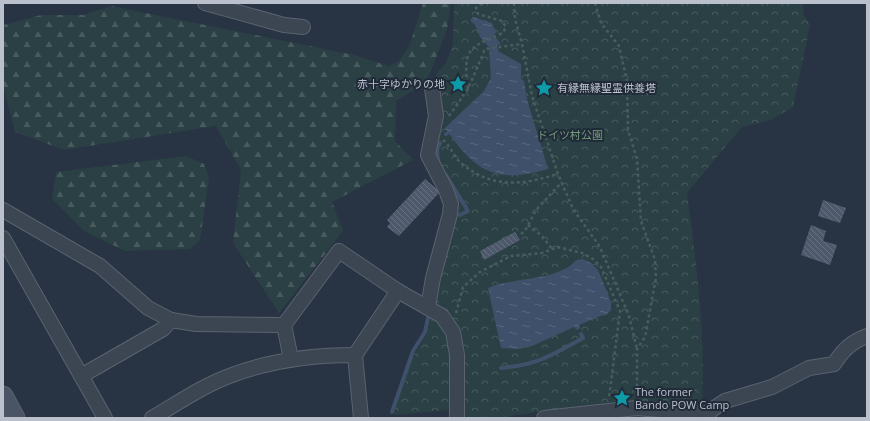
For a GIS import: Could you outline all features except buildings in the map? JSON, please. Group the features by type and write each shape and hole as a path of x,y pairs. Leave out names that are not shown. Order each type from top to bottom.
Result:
{"street":[{"path":"205,3 284,25 303,27"},
{"path":"428,307 433,278 450,214 451,204 446,190 428,155 436,116 432,88"},
{"path":"3,210 100,266 148,308 171,320 196,324 284,325"},
{"path":"5,246 105,418"},
{"path":"291,359 284,325 339,251 420,305 428,307 442,316 453,332 457,354 457,418"},
{"path":"361,418 355,355 398,291"},
{"path":"81,376 163,329 171,320"},
{"path":"544,418 637,408 707,416 725,401 772,387 809,368 834,364 843,349 857,340 867,336"},
{"path":"152,418 191,395 231,375 265,364 322,355 355,355"},
{"path":"3,396 12,417"}],"path":[{"path":"468,89 465,64 470,50 480,42 503,33 506,27 505,24 478,14 476,8 482,3"},
{"path":"514,3 515,19 522,44 532,96 558,174 573,209 600,247 626,309 635,335 637,349 637,408"},
{"path":"595,3 601,23 619,46 627,82 628,130 637,159 641,221 655,260 656,278 645,337 637,349"},
{"path":"447,119 468,89 483,52 487,48 522,44"},
{"path":"432,136 445,141 461,164 476,174 498,182 516,184 558,174"},
{"path":"521,234 536,210 562,182"},
{"path":"528,225 542,236 552,249"},
{"path":"448,325 455,317 458,299 463,287 480,272 511,256 542,253 558,247 582,253 593,259 601,267 620,311 608,411"},
{"path":"620,311 626,309"}],"green space":[{"path":"423,3 451,3 447,30 426,83 396,101 395,141 413,160 332,202 343,231 279,313 233,243 241,170 216,126 64,150 15,132 3,86 3,25 41,15 83,15 111,6 354,55 389,66 400,60 410,44"},
{"name":"ドイツ村公園","path":"454,3 802,3 804,16 810,25 793,107 771,120 742,127 687,193 702,334 703,390 701,418 544,418 543,411 498,418 467,418 463,411 449,410 394,415 394,407 413,357 427,333 456,208 434,156 436,74 447,61 453,44"},
{"path":"186,156 204,164 209,178 200,240 190,249 125,251 84,231 52,199 56,172"}],"water":[{"path":"473,17 492,23 496,32 494,35 501,44 497,45 498,51 521,64 521,79 524,81 527,99 548,169 530,174 514,175 488,171 466,155 445,128 484,91 491,78 489,47 480,37 475,25 470,20"},
{"path":"583,259 591,263 598,270 611,302 611,310 606,315 579,325 580,328 577,330 574,327 532,346 519,349 501,348 488,288 498,284 535,278 559,272 569,267 576,260"}],"waterway":[{"path":"438,162 437,149 440,143"},
{"path":"446,175 468,211 460,215"},
{"path":"392,412 413,351 425,332 428,318"},
{"path":"501,368 514,367 535,362 583,338 581,334"}],"place":[{"name":"赤十字ゆかりの地","path":"458,84"},
{"name":"有縁無縁聖霊供養塔","path":"544,88"},
{"name":"The former Bando POW Camp","path":"622,398"}]}
